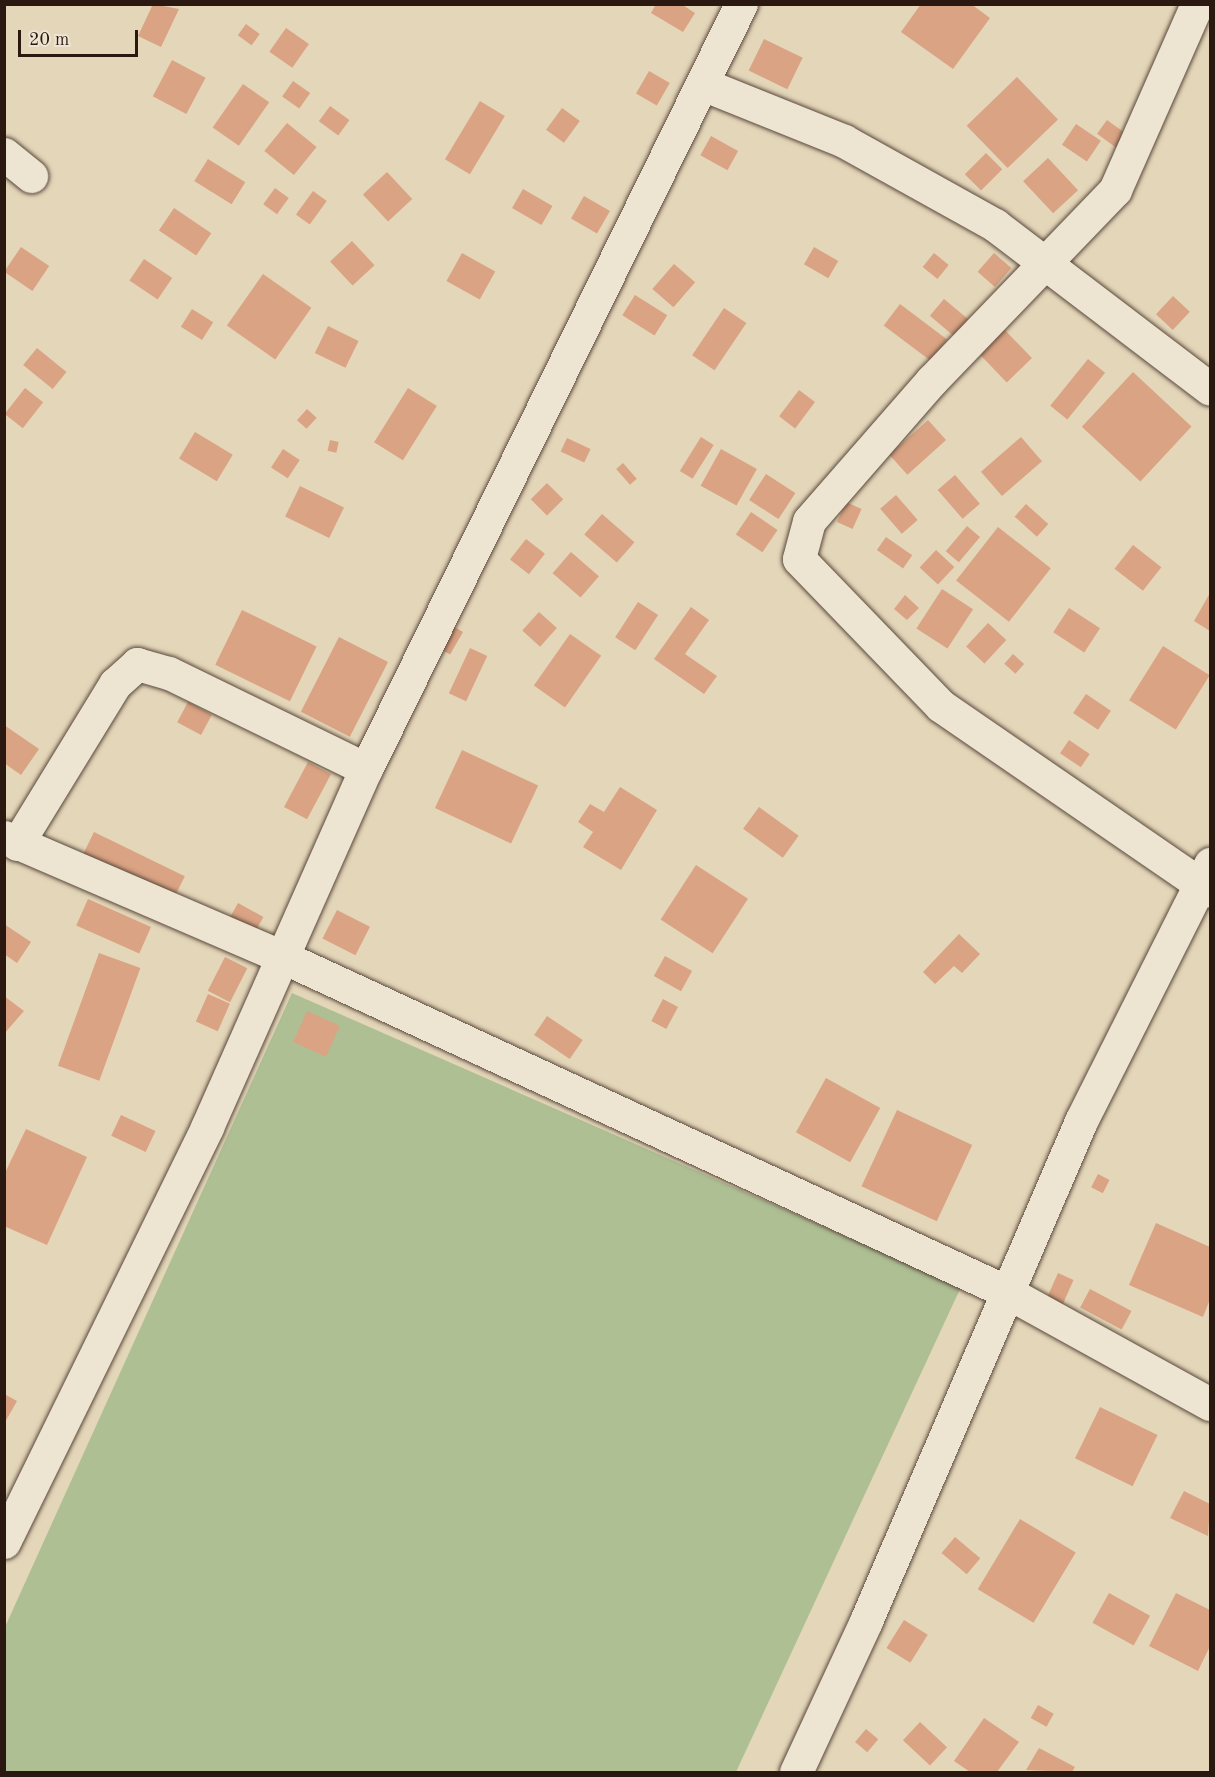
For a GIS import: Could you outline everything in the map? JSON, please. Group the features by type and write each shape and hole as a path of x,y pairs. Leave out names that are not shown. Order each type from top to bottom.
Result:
{"street":[{"path":"4,1542 285,958 366,769 705,85 741,4"},
{"path":"796,1773 866,1621 1005,1291 1081,1121 1207,880 941,706 799,559 809,521 932,380 1115,190 1197,4"},
{"path":"705,85 844,141 995,225 1046,260 1210,389"},
{"path":"4,154 31,176"},
{"path":"366,769 169,673 137,664 115,684 11,841 285,958 1005,1291 1210,1404"}],"green space":[{"path":"292,993 961,1287 736,1772 5,1772 5,1627"}],"building":[{"path":"153,4 179,9 161,47 138,36"},
{"path":"656,4 681,4 695,13 683,32 651,13"},
{"path":"921,4 971,4 990,18 953,69 901,32"},
{"path":"246,24 260,34 252,45 238,35"},
{"path":"286,28 309,44 292,68 269,52"},
{"path":"764,39 803,58 787,89 749,70"},
{"path":"172,60 206,78 186,114 153,96"},
{"path":"649,71 670,83 657,106 636,94"},
{"path":"1017,77 1058,119 1008,168 967,126"},
{"path":"293,81 310,93 299,109 282,97"},
{"path":"243,84 269,102 239,146 213,127"},
{"path":"480,101 505,116 470,174 445,159"},
{"path":"330,106 349,120 338,135 319,121"},
{"path":"562,108 580,121 564,143 546,130"},
{"path":"1107,120 1128,135 1118,149 1097,134"},
{"path":"287,123 317,147 294,175 264,151"},
{"path":"1076,124 1101,141 1087,162 1062,145"},
{"path":"711,136 738,151 727,170 700,155"},
{"path":"986,153 1002,169 981,190 965,174"},
{"path":"1048,158 1078,190 1053,213 1023,181"},
{"path":"208,159 245,182 232,204 194,181"},
{"path":"387,172 412,199 388,222 363,195"},
{"path":"275,188 289,198 277,214 263,204"},
{"path":"523,189 552,206 541,225 512,208"},
{"path":"313,191 327,201 310,224 296,214"},
{"path":"584,196 610,211 597,234 571,219"},
{"path":"174,208 211,233 196,256 159,230"},
{"path":"352,241 375,265 353,286 330,261"},
{"path":"21,247 49,266 32,291 4,272"},
{"path":"814,247 838,261 828,278 804,264"},
{"path":"462,253 495,271 480,299 446,281"},
{"path":"934,253 949,265 937,279 923,267"},
{"path":"994,253 1011,268 995,287 978,272"},
{"path":"144,259 172,278 158,300 129,281"},
{"path":"674,264 695,282 673,307 652,289"},
{"path":"263,274 311,308 275,359 227,326"},
{"path":"635,295 667,315 655,335 622,315"},
{"path":"1173,296 1190,312 1173,330 1156,314"},
{"path":"944,299 970,321 956,338 930,316"},
{"path":"900,304 947,340 931,361 884,326"},
{"path":"724,308 746,323 715,370 692,355"},
{"path":"192,309 213,322 202,340 181,327"},
{"path":"1000,325 1032,358 1007,382 975,349"},
{"path":"328,326 359,341 345,368 315,353"},
{"path":"37,348 67,372 53,389 23,365"},
{"path":"1088,359 1105,373 1067,419 1050,406"},
{"path":"1133,372 1192,427 1140,481 1082,427"},
{"path":"25,388 43,402 23,428 5,414"},
{"path":"408,388 437,406 403,460 374,442"},
{"path":"799,390 815,402 795,428 779,416"},
{"path":"307,409 317,418 307,429 297,420"},
{"path":"928,420 946,440 907,475 889,455"},
{"path":"195,432 233,455 217,481 179,459"},
{"path":"701,437 714,445 693,479 680,471"},
{"path":"1021,437 1042,461 1002,496 981,472"},
{"path":"567,438 591,449 584,463 561,452"},
{"path":"330,440 339,442 336,453 328,451"},
{"path":"283,449 300,460 288,478 271,467"},
{"path":"721,449 757,469 736,506 701,486"},
{"path":"623,463 637,479 630,485 616,469"},
{"path":"766,474 795,493 778,519 749,500"},
{"path":"955,475 980,504 963,519 938,490"},
{"path":"547,483 563,499 547,516 531,499"},
{"path":"300,486 344,507 329,538 285,517"},
{"path":"896,495 918,520 902,534 880,509"},
{"path":"846,502 862,509 853,529 837,522"},
{"path":"1026,504 1048,524 1037,537 1015,517"},
{"path":"751,512 778,530 762,552 736,534"},
{"path":"602,514 634,542 617,563 584,534"},
{"path":"967,526 980,537 959,562 946,551"},
{"path":"998,527 1051,568 1009,622 956,581"},
{"path":"886,537 912,555 903,568 877,550"},
{"path":"526,539 545,554 529,574 510,559"},
{"path":"1133,545 1161,567 1143,591 1115,569"},
{"path":"936,550 954,567 938,585 920,568"},
{"path":"571,552 599,576 581,597 553,573"},
{"path":"942,589 973,609 947,649 916,628"},
{"path":"1210,593 1210,631 1194,621"},
{"path":"905,595 919,608 907,620 894,609"},
{"path":"638,602 658,615 635,650 615,637"},
{"path":"691,607 709,620 685,654 717,676 704,694 654,659"},
{"path":"1069,608 1100,628 1084,652 1053,632"},
{"path":"242,610 317,646 290,701 215,665"},
{"path":"539,612 557,628 540,647 522,631"},
{"path":"444,621 463,632 450,655 431,644"},
{"path":"988,623 1006,640 984,663 966,646"},
{"path":"570,634 601,656 565,707 534,686"},
{"path":"339,637 388,662 350,737 301,712"},
{"path":"1163,646 1210,675 1176,729 1129,700"},
{"path":"470,648 487,656 466,701 449,693"},
{"path":"1013,654 1024,664 1015,674 1004,664"},
{"path":"1086,694 1111,711 1098,730 1073,713"},
{"path":"188,702 212,715 201,735 177,722"},
{"path":"4,725 39,749 21,775 4,763"},
{"path":"1069,740 1090,754 1081,767 1060,753"},
{"path":"462,750 538,785 511,844 435,808"},
{"path":"308,762 331,774 307,819 284,807"},
{"path":"620,787 657,810 621,870 583,847 593,832 578,822 590,804 604,812"},
{"path":"759,807 799,836 783,858 743,829"},
{"path":"94,832 185,876 174,898 83,854"},
{"path":"696,865 748,899 713,953 661,920"},
{"path":"88,899 151,927 139,954 76,925"},
{"path":"238,903 263,917 253,936 227,922"},
{"path":"337,910 370,927 355,955 322,939"},
{"path":"4,924 31,942 17,963 4,954"},
{"path":"959,934 980,954 962,973 954,966 935,984 923,972"},
{"path":"99,953 140,968 99,1081 58,1066"},
{"path":"665,956 692,971 681,991 654,976"},
{"path":"225,957 247,968 230,1002 208,991"},
{"path":"208,994 230,1004 218,1031 196,1021"},
{"path":"4,996 24,1011 4,1034"},
{"path":"663,999 678,1007 666,1029 651,1021"},
{"path":"307,1011 340,1026 326,1057 293,1042"},
{"path":"547,1016 583,1040 570,1059 534,1035"},
{"path":"826,1078 880,1108 850,1162 796,1132"},
{"path":"897,1110 972,1145 937,1221 862,1186"},
{"path":"121,1115 155,1131 146,1152 111,1136"},
{"path":"26,1129 87,1157 47,1245 4,1226 4,1175"},
{"path":"1098,1174 1110,1180 1103,1193 1091,1187"},
{"path":"1156,1223 1210,1247 1210,1299 1203,1317 1129,1285"},
{"path":"1058,1273 1074,1280 1062,1306 1046,1299"},
{"path":"1090,1289 1131,1311 1122,1330 1080,1308"},
{"path":"6,1395 17,1401 4,1424 4,1397"},
{"path":"1100,1407 1158,1435 1133,1486 1075,1458"},
{"path":"1184,1491 1210,1504 1208,1536 1170,1518"},
{"path":"1020,1519 1076,1552 1033,1623 978,1589"},
{"path":"955,1537 980,1558 967,1574 942,1553"},
{"path":"1109,1593 1150,1616 1134,1646 1093,1623"},
{"path":"1176,1593 1210,1610 1210,1646 1198,1671 1149,1646"},
{"path":"904,1620 928,1635 910,1663 887,1648"},
{"path":"1038,1705 1054,1714 1046,1727 1031,1718"},
{"path":"984,1718 1019,1742 997,1772 970,1772 954,1761"},
{"path":"920,1722 947,1747 930,1766 903,1740"},
{"path":"866,1729 878,1739 867,1752 855,1742"},
{"path":"1039,1748 1075,1767 1072,1772 1026,1770"}]}
